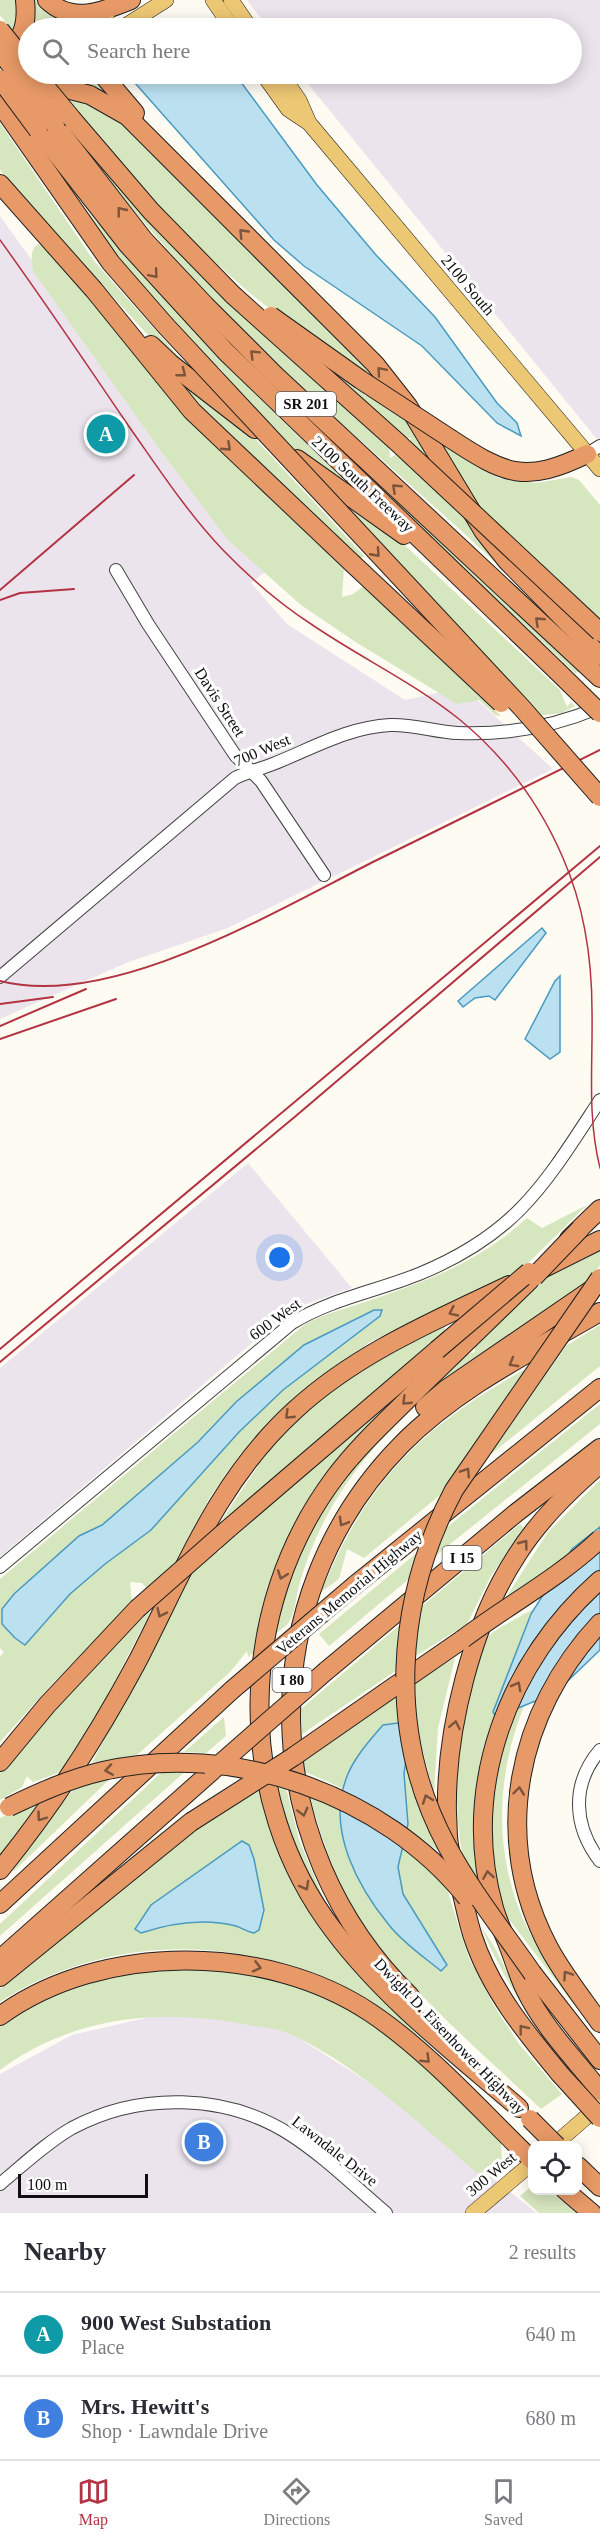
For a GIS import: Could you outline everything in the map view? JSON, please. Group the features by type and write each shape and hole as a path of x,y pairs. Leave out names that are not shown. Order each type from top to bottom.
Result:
{"highway":[{"path":"25,0 26,18"},
{"path":"47,0 64,13 80,15 132,0"},
{"path":"0,30 13,73"},
{"name":"2100 South Freeway","path":"0,51 38,130 128,245 226,352 492,606 600,713"},
{"path":"13,73 18,54"},
{"name":"2100 South Freeway","path":"13,73 38,130 205,305 275,375 592,656 600,678"},
{"path":"27,84 73,120 151,211 204,264 600,632"},
{"path":"53,84 104,101 127,116 386,377 413,415 484,532 592,656"},
{"path":"110,84 182,170"},
{"path":"0,104 38,130 111,263 165,325 529,716 600,797"},
{"path":"2,185 94,290 192,411 494,696 600,803"},
{"path":"94,290 171,364 341,492 399,531 492,606"},
{"path":"234,292 361,380 483,459 521,473 557,468 594,450"},
{"path":"0,1762 47,1705 137,1609 228,1529 443,1355 600,1209"},
{"path":"0,1870 57,1795 107,1715 214,1508 241,1469 277,1427 323,1386 383,1346 600,1240"},
{"path":"533,1974 454,1860 427,1801 408,1724 404,1675 406,1635 422,1564 439,1520 454,1490 600,1278"},
{"path":"362,1492 379,1457 424,1408 445,1390 600,1283"},
{"name":"Dwight D. Eisenhower Highway","path":"551,2141 402,1988 366,1946 345,1913 326,1878 303,1812 294,1765 290,1720 295,1657 310,1596 320,1567 362,1492 397,1449 442,1408 600,1312"},
{"path":"443,1355 345,1464 317,1502 298,1536 278,1586 265,1634 259,1694 260,1738 267,1786 281,1832 299,1875 323,1916 372,1976 418,2021 524,2114"},
{"name":"Veterans Memorial Highway","path":"0,1904 232,1690 355,1585 600,1388"},
{"name":"I 15","path":"0,1959 326,1671 516,1513 600,1448"},
{"path":"600,1464 555,1506 530,1537 516,1556 489,1611 466,1673 453,1736 447,1792 448,1845 473,1938 518,2024 600,2118"},
{"path":"0,1977 191,1822 293,1757 464,1639 500,1611 568,1567 600,1539"},
{"path":"464,1639 600,1557"},
{"path":"600,1580 574,1603 542,1643 515,1688 497,1733 487,1773 483,1821 486,1871 494,1909 524,1988 546,2025 600,2091"},
{"path":"600,1623 578,1647 554,1681 540,1712 522,1767 516,1820 524,1881 535,1917 549,1949 600,2023"},
{"path":"5,1809 52,1785 104,1771 173,1764 246,1770 308,1787 356,1807 428,1856 456,1884 533,1974 600,2060"},
{"path":"0,2016 47,1991 81,1977 156,1961 199,1960 238,1963 285,1974 328,1990 370,2012 409,2043 528,2157"},
{"path":"582,2170 600,2187"},
{"path":"571,2195 592,2213"}],"main road":[{"path":"97,18 132,0"},
{"path":"138,18 166,0"},
{"path":"213,0 225,18"},
{"path":"231,0 243,18"},
{"name":"2100 South","path":"270,84 288,109 309,123 594,450 600,469"},
{"name":"2100 South","path":"288,84 299,100 309,123"},
{"path":"560,2141 600,2105"},
{"name":"300 West","path":"473,2213 528,2165"}],"street":[{"name":"Davis Street","path":"116,570 148,624 235,755 268,791 324,875"},
{"name":"700 West","path":"0,976 235,778 250,771 335,738 372,727 412,725 456,733 516,732 567,721 600,707"},
{"name":"600 West","path":"0,1567 292,1323 326,1305 418,1274 470,1251 485,1240 533,1198 600,1100"},
{"path":"600,1750 583,1778 578,1806 585,1840 600,1861"},
{"name":"Lawndale Drive","path":"0,2184 50,2143 94,2118 136,2105 194,2103 239,2111 281,2129 310,2148 386,2213"}],"shaded area":[{"path":"247,0 600,0 600,443 308,84 582,84 582,18 260,18"},
{"path":"0,216 170,451 265,572 251,583 287,624 405,700 463,687 553,769 228,928 126,963 0,1019"},
{"path":"248,1163 352,1288 292,1309 0,1557 0,1368"},
{"path":"193,2007 289,2032 381,2090 537,2213 0,2213 0,2074 72,2035"}],"green space":[{"path":"0,0 18,0 15,34 0,15"},
{"path":"32,0 43,0 67,18 32,18"},
{"path":"74,84 102,84 108,95"},
{"path":"66,96 80,100 121,121 385,386 282,318 224,270 153,199"},
{"path":"0,123 94,261 203,384 145,332 3,175 0,169"},
{"path":"100,165 147,219 389,446 390,458 397,454 469,520 501,562 498,565 262,350 157,237 97,167"},
{"path":"69,191 214,354 342,478 340,481 275,436 219,367 211,367 129,277"},
{"path":"38,244 43,246 94,301 189,420 344,569 342,597 353,594 364,586 501,716 495,715 479,700 457,704 354,641 301,605 228,540 161,451 33,271 32,253"},
{"path":"322,362 362,390 365,396 371,396 413,424 448,484 410,442 411,438 400,439"},
{"path":"171,374 248,431 365,557 352,559 223,438"},
{"path":"291,406 304,412 580,672 575,673"},
{"path":"435,439 498,478 536,483 571,477 579,480 600,505 600,625 476,509"},
{"path":"314,477 398,539 560,690 567,707 571,702 575,706 562,713 536,716"},
{"path":"587,1205 523,1268 370,1342 305,1389 263,1428 236,1460 210,1497 173,1566 147,1589 142,1583 130,1582 132,1603 52,1684 0,1742 0,1657 4,1652 0,1648 0,1579 304,1325 451,1269 490,1247 527,1218 542,1228"},
{"path":"600,1249 600,1265 588,1282 485,1351 452,1376 420,1402 363,1461 339,1495 316,1537 289,1622 272,1637 292,1566 325,1505 345,1478 391,1427 465,1355 475,1352 475,1346 551,1273"},
{"path":"445,1324 445,1335 221,1525 219,1524 258,1466 257,1463 293,1424 333,1390 375,1361"},
{"path":"600,1325 600,1366 490,1455 566,1346"},
{"path":"529,1367 446,1490 364,1558 347,1549 339,1579 321,1592 358,1517 403,1459 458,1411"},
{"path":"401,1391 344,1451 310,1497 296,1521 265,1598 253,1653 248,1657 247,1651 230,1672 137,1755 92,1763 192,1566 214,1547 219,1553 230,1533"},
{"path":"600,1404 600,1424 434,1557 446,1528"},
{"path":"600,1480 600,1527 572,1549 565,1561 503,1602 548,1532"},
{"path":"520,1524 524,1528 491,1576 467,1624 414,1657 421,1607"},
{"path":"419,1551 410,1578 329,1646 319,1634"},
{"path":"535,1608 496,1717 481,1883 463,1856 457,1803 459,1745 468,1687 488,1636"},
{"path":"141,1612 150,1613 105,1700 61,1772 33,1782 27,1776 22,1787 0,1800 0,1762"},
{"path":"401,1624 397,1670 302,1734 301,1709"},
{"path":"455,1658 438,1728 434,1793 418,1733 414,1682"},
{"path":"397,1693 439,1849 437,1850 374,1806 305,1772 303,1753"},
{"path":"524,1706 507,1764 503,1793 504,1852 519,1909 532,1937 579,2011 498,1905 488,1837 502,1740 518,1709"},
{"path":"224,1717 226,1736 206,1753 184,1752"},
{"path":"165,1769 188,1769 0,1936 0,1924"},
{"path":"114,1775 14,1871 10,1868 78,1784"},
{"path":"257,1784 276,1846 294,1887 317,1924 358,1975 446,2063 402,2024 340,1985 293,1967 243,1955 193,1950 143,1952 93,1961 45,1978 0,2002 0,1989 147,1868"},
{"path":"274,1784 285,1784 299,1840 323,1897 299,1861"},
{"path":"309,1792 373,1824 445,1883 468,1956 494,2006 519,2044 562,2094 541,2109 446,2020 400,1972 362,1922 344,1891 324,1843"},
{"path":"44,1797 0,1856 0,1818"},
{"path":"481,1927 528,2011 575,2074 546,2040 522,2004 500,1967"},
{"path":"137,1969 242,1970 315,1992 371,2022 418,2061 501,2142 502,2160 513,2154 516,2157 488,2182 394,2102 345,2065 292,2035 268,2028 211,2019 179,2017 116,2021 56,2038 27,2052 0,2070 0,2022 58,1991"},
{"path":"446,2063 468,2084 492,2109"},
{"path":"528,2189 528,2195 554,2195 563,2202 567,2200 582,2213 539,2213 520,2196"}],"water":[{"path":"136,84 242,84 317,185 376,255 435,317 497,403 517,423 521,436 497,423 422,346 304,266 274,240"},
{"path":"542,928 546,933 495,1000 489,996 475,998 463,1007 458,1001"},
{"path":"560,976 560,1052 550,1059 525,1039 555,981"},
{"path":"374,1310 382,1310 380,1316 283,1390 239,1432 151,1530 105,1564 70,1594 25,1645 2,1624 2,1609 14,1594 79,1536 102,1525 198,1442 236,1402 304,1345"},
{"path":"600,1527 600,1650 555,1693 496,1717 493,1712 531,1614 572,1549"},
{"path":"398,1723 408,1745 404,1774 408,1824 398,1867 403,1894 447,1965 441,1971 414,1950 389,1925 357,1876 343,1839 340,1820 341,1801 348,1774 361,1752 383,1725"},
{"path":"242,1841 249,1845 254,1859 264,1910 259,1930 254,1933 236,1926 212,1922 176,1924 141,1933 135,1929 151,1905"}],"tram line":[{"path":"0,240 163,475 222,549 243,570 299,616 423,693 459,719 506,765 532,800 563,858 576,895 585,933 592,991 593,1129 600,1168"}],"railway":[{"path":"0,590 134,475"},
{"path":"0,600 20,593 74,589"},
{"path":"0,981 44,986 92,981 142,969 193,950 292,904 600,750"},
{"path":"0,1349 600,846"},
{"path":"0,1362 297,1115 600,857"},
{"path":"0,1026 86,989"},
{"path":"0,1004 53,997"},
{"path":"0,1039 116,999"}],"place":[{"name":"900 West Substation","path":"106,434"},
{"name":"Mrs. Hewitt's","path":"204,2142"}]}
